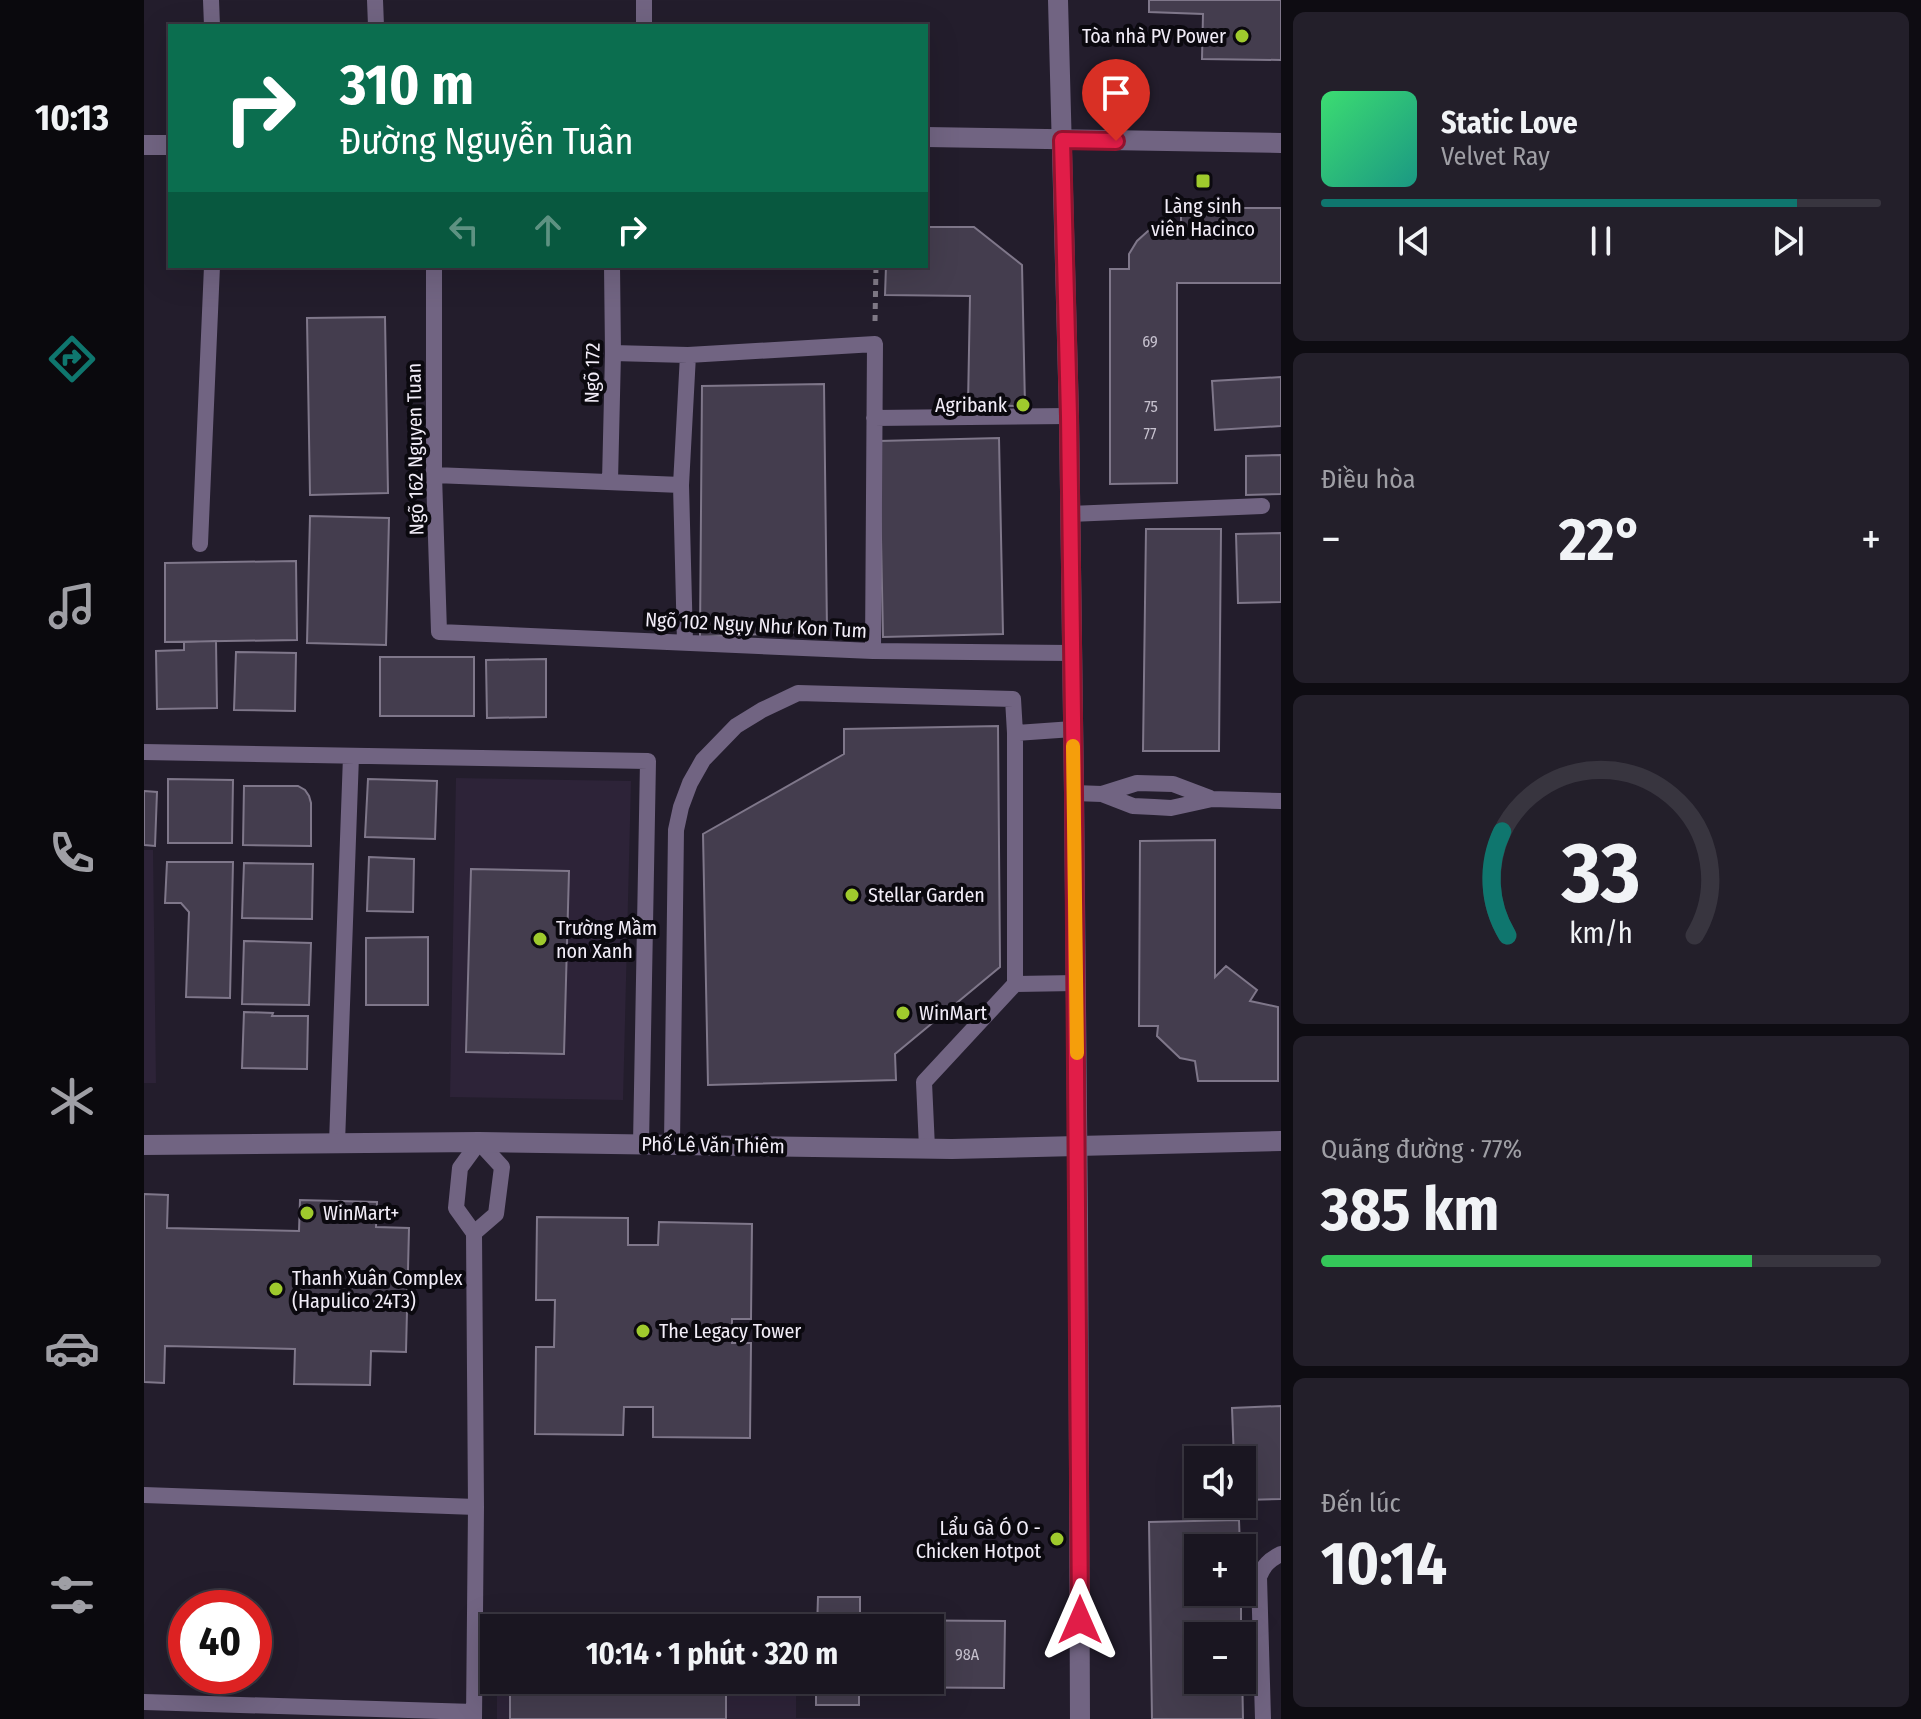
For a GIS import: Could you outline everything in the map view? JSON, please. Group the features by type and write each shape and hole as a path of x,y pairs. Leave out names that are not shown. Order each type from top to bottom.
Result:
{"street":[{"path":"1058,0 1069,416 1074,793 1080,1719"},
{"path":"928,137 1281,143"},
{"path":"144,145 168,145"},
{"name":"Phố Lê Văn Thiêm","path":"144,1145 479,1142 927,1148 1281,1141"}],"lane":[{"path":"211,0 212,24"},
{"path":"375,0 376,24"},
{"path":"644,0 644,24"},
{"path":"200,544 212,268"},
{"name":"Ngõ 162 Nguyen Tuan","path":"434,268 434,475 439,632"},
{"name":"Ngõ 172","path":"610,481 612,268"},
{"path":"613,353 688,355 875,344 873,651"},
{"path":"685,642 681,485 688,355"},
{"path":"874,418 1069,416"},
{"path":"434,475 681,485"},
{"path":"1070,514 1262,506"},
{"name":"Ngõ 102 Ngụy Như Kon Tum","path":"439,632 873,651 1071,653"},
{"path":"672,1144 676,830 690,783 703,760 736,726 798,693 1013,699 1015,984 924,1082 927,1148"},
{"path":"1015,733 1073,729"},
{"path":"144,752 648,761 641,1144"},
{"path":"337,1143 351,756"},
{"path":"1102,794 1137,783 1173,784 1212,799"},
{"path":"1074,793 1102,794 1133,806 1171,808 1212,799 1281,801"},
{"path":"1015,984 1076,983"},
{"path":"144,1702 474,1716 474,1233 456,1208 460,1168 479,1142 502,1167 496,1214 474,1233"},
{"path":"144,1495 476,1507"},
{"path":"1263,1719 1259,1577 1270,1559 1281,1554"}],"path":[{"path":"875,344 876,268"}],"shaded area":[{"name":"Trường Mầm non Xanh","path":"456,778 631,781 623,1100 450,1097"},
{"path":"144,850 153,850 156,1083 144,1083"},
{"path":"497,1694 796,1694 796,1718 1068,1719 497,1719"}],"building":[{"name":"Tòa nhà PV Power","path":"1149,0 1281,0 1281,60 1202,59 1203,14 1149,12"},
{"path":"1181,208 1281,208 1281,283 1177,283 1177,483 1110,484 1110,269 1129,269 1129,254 1137,241 1160,222 1181,223"},
{"path":"928,227 974,227 1022,265 1025,406 968,405 970,296 885,295 886,268 928,268"},
{"path":"385,317 388,493 310,495 307,318"},
{"path":"1281,377 1281,426 1215,430 1212,381"},
{"path":"824,384 827,631 700,637 702,386"},
{"path":"999,438 1003,634 883,637 879,441"},
{"path":"1281,455 1281,494 1246,495 1246,456"},
{"path":"310,516 389,518 386,645 307,643"},
{"path":"1146,529 1221,529 1219,751 1143,751"},
{"path":"1281,533 1281,602 1238,603 1236,534"},
{"path":"296,561 297,640 165,642 165,563"},
{"path":"216,641 217,708 157,709 156,651 184,650 184,642"},
{"path":"236,652 296,653 295,711 234,710"},
{"path":"380,657 474,657 474,716 380,716"},
{"path":"546,659 546,717 487,718 486,660"},
{"name":"Stellar Garden","path":"998,726 1000,967 895,1054 896,1080 708,1085 703,834 844,754 844,729"},
{"path":"168,779 233,780 232,843 168,843"},
{"path":"368,779 437,781 435,839 365,837"},
{"path":"244,786 298,786 305,790 311,803 311,846 243,845"},
{"path":"144,791 157,792 155,846 144,845"},
{"path":"1215,840 1215,977 1226,966 1257,990 1250,1001 1278,1007 1278,1081 1198,1081 1195,1061 1180,1058 1157,1036 1158,1026 1139,1026 1140,841"},
{"path":"369,857 414,859 413,912 367,911"},
{"path":"167,862 233,862 230,998 186,997 189,912 181,903 165,903"},
{"path":"244,863 313,864 312,919 242,918"},
{"path":"471,869 569,871 564,1054 466,1052"},
{"path":"428,937 428,1005 366,1005 366,938"},
{"path":"244,941 311,943 309,1005 242,1004"},
{"path":"244,1012 308,1016 307,1069 242,1068"},
{"name":"Thanh Xuân Complex (Hapulico 24T3)","path":"144,1194 168,1195 167,1228 299,1231 300,1200 377,1202 376,1227 409,1228 406,1352 371,1351 370,1385 294,1384 295,1349 165,1346 164,1383 144,1382"},
{"name":"The Legacy Tower","path":"537,1217 628,1218 628,1245 658,1245 659,1222 752,1224 751,1319 732,1319 732,1343 751,1343 750,1438 653,1437 653,1407 624,1407 623,1435 535,1434 536,1347 554,1347 555,1300 536,1300"},
{"path":"1281,1406 1281,1499 1256,1500 1256,1446 1233,1446 1232,1408"},
{"path":"1239,1520 1240,1534 1184,1534 1184,1606 1241,1606 1241,1622 1184,1622 1184,1694 1243,1694 1243,1719 1152,1719 1149,1522"},
{"path":"818,1597 860,1597 860,1614 817,1614"},
{"path":"944,1621 1005,1621 1004,1688 944,1688"},
{"path":"510,1694 726,1694 726,1719 510,1719"},
{"path":"816,1694 859,1694 859,1705 816,1705"}],"slow traffic":[{"path":"1073,746 1077,1053"}],"place":[{"name":"Tòa nhà PV Power","path":"1242,36"},
{"name":"Làng sinh viên Hacinco","path":"1203,181"},
{"name":"Agribank","path":"1023,405"},
{"name":"Stellar Garden","path":"852,895"},
{"name":"Trường Mầm non Xanh","path":"540,939"},
{"name":"WinMart","path":"903,1013"},
{"name":"WinMart+","path":"307,1213"},
{"name":"Thanh Xuân Complex (Hapulico 24T3)","path":"276,1289"},
{"name":"The Legacy Tower","path":"643,1331"},
{"name":"Lẩu Gà Ó O - Chicken Hotpot","path":"1057,1539"}],"route":[{"path":"1080,1620 1074,793 1062,140 1116,141"}]}
